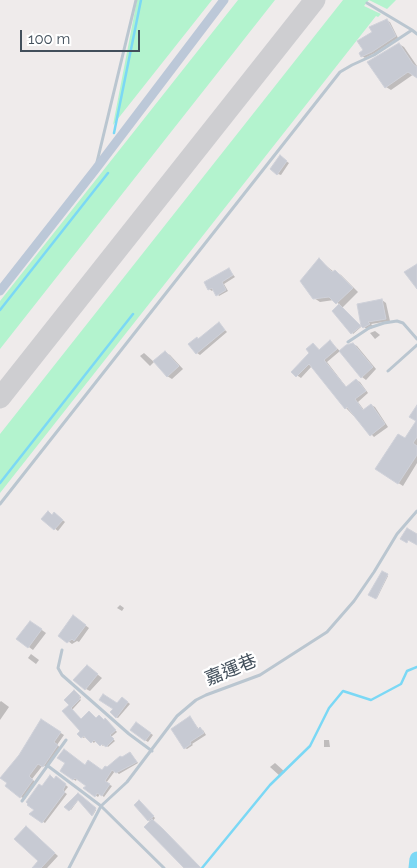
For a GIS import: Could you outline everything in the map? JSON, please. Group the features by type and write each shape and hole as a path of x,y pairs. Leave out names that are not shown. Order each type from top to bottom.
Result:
{"street":[{"path":"0,291 224,0"}],"lane":[{"path":"95,170 136,0"},
{"path":"367,3 417,34"},
{"path":"0,504 340,72 352,64 374,56 412,30"},
{"path":"348,342 369,328 384,322 397,321 403,324 417,339"},
{"path":"388,371 417,345"},
{"name":"嘉運巷","path":"69,868 101,806 127,782 177,716 196,700 260,675 327,632 354,601 397,534 417,511"},
{"path":"62,650 58,668 62,675 129,734 152,751"},
{"path":"22,801 66,740"},
{"path":"48,766 101,806 164,868"}],"green space":[{"path":"137,0 212,0 113,125"},
{"path":"238,0 275,0 0,349 0,301"},
{"path":"343,0 369,0 364,6 381,14 378,17 376,16 0,493 0,434"},
{"path":"369,0 396,0 387,9"}],"building":[{"path":"387,19 396,36 361,57 359,53 363,50 357,41 372,32 369,27"},
{"path":"399,43 417,67 417,78 408,72 385,88 367,62"},
{"path":"280,155 287,161 277,175 270,169"},
{"path":"319,258 332,272 335,270 353,288 336,304 329,297 313,299 300,281"},
{"path":"417,264 417,289 404,272"},
{"path":"229,268 233,275 222,282 226,290 216,296 212,288 208,290 204,282"},
{"path":"382,299 386,319 368,322 370,324 363,328 357,304"},
{"path":"339,304 361,326 351,334 332,311"},
{"path":"219,322 225,330 196,354 188,344 197,337 198,339"},
{"path":"330,340 337,349 324,360 346,387 356,379 366,391 355,399 363,410 371,404 385,424 370,436 347,407 345,409 309,364 296,377 291,372 309,353 306,349 313,343 319,350"},
{"path":"353,343 373,367 361,378 339,351 346,345"},
{"path":"165,351 179,366 167,377 153,361"},
{"path":"417,405 417,437 413,443 417,446 417,455 398,484 375,469 398,434 405,438 416,421 409,417"},
{"path":"48,511 52,515 54,512 63,520 54,530 41,519"},
{"path":"407,528 417,534 417,545 408,540 407,543 400,539"},
{"path":"382,571 388,574 376,599 368,595"},
{"path":"73,615 86,625 74,641 72,639 67,643 58,636"},
{"path":"30,621 42,629 28,648 16,639"},
{"path":"87,665 98,674 85,690 73,680"},
{"path":"74,690 80,696 80,699 71,708 81,719 89,711 96,718 99,715 104,720 105,718 116,730 110,735 114,739 106,747 102,744 100,746 94,740 91,743 84,736 81,738 77,734 80,731 62,711 69,705 64,700"},
{"path":"103,694 117,703 122,697 128,702 116,718 110,712 113,709 99,700"},
{"path":"190,716 198,729 200,727 204,733 190,742 191,744 184,749 171,729"},
{"path":"41,719 61,732 54,742 58,745 43,767 38,764 29,776 33,780 20,798 5,786 7,783 0,778 19,755"},
{"path":"136,722 151,733 145,741 130,730"},
{"path":"64,749 85,765 88,760 102,770 120,756 122,757 130,752 137,762 116,773 112,770 105,781 110,784 102,796 97,793 95,797 83,788 86,786 60,771 65,763 57,758"},
{"path":"50,775 54,779 56,776 66,784 63,790 65,792 42,823 29,814 34,810 26,802 39,784 42,786"},
{"path":"78,793 96,808 92,816 78,800 69,811 64,807"},
{"path":"139,800 154,816 148,821 134,805"},
{"path":"152,819 201,868 184,868 144,827"},
{"path":"26,826 55,853 41,868 32,868 38,861 14,839"}],"waterway":[{"path":"114,133 141,0"},
{"path":"0,310 108,173"},
{"path":"0,483 133,314"},
{"path":"202,868 270,785 310,746 329,708 343,691 371,700 401,684 407,671 417,667"},
{"path":"416,868 417,859"}],"taxiway":[{"path":"0,398 315,0"}]}
